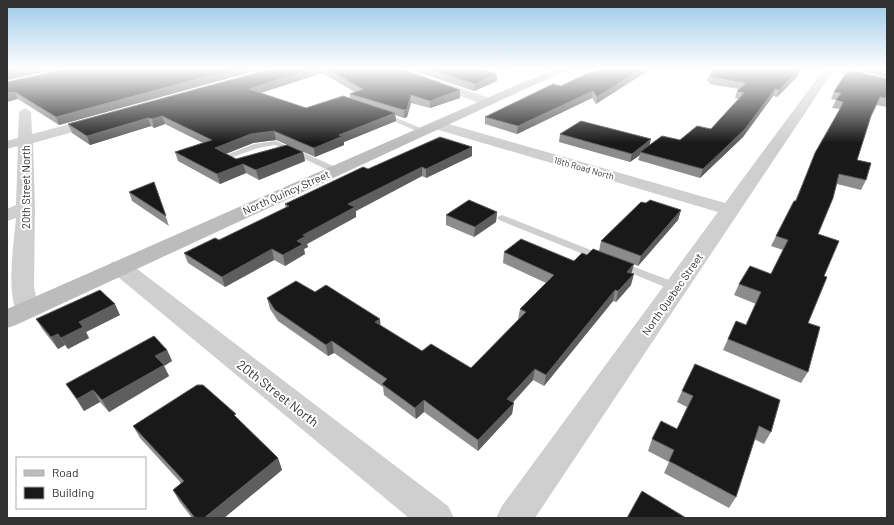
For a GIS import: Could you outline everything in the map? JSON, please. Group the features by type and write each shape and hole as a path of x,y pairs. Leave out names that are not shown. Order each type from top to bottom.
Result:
{"main road":[{"name":"North Quincy Street","path":"7,319 507,94"}],"street":[{"path":"464,94 489,102"},
{"name":"North Quebec Street","path":"514,518 812,94"},
{"name":"20th Street North","path":"25,112 26,208 24,287 27,310"},
{"path":"7,145 106,118"},
{"name":"18th Road North","path":"431,128 731,210"},
{"path":"7,215 26,208"},
{"name":"20th Street North","path":"120,267 436,518"}],"lane":[{"path":"377,112 431,128"},
{"path":"238,165 223,158 257,146 276,143 335,170"},
{"path":"275,154 290,149"},
{"path":"502,218 676,287"}],"building":[{"path":"17,94 144,94 56,117"},
{"path":"181,94 262,94 306,108 343,96 395,113 339,135 343,136 314,148 274,131 251,134 215,148 236,159 287,145 303,152 256,170 243,164 217,174 175,152 212,140 162,116 152,119 148,118 87,136 68,124"},
{"path":"350,94 450,94 430,101 411,95 407,109 404,110"},
{"path":"533,94 588,94 518,126 485,117"},
{"path":"595,94 603,94 597,97"},
{"path":"744,94 772,94 745,129 703,169 640,152 662,136 680,140 697,126 711,129"},
{"path":"841,94 887,94 887,98 880,97 871,116 857,160 871,163 866,180 839,174 833,198 818,234 839,241 824,276 827,277 808,323 820,327 808,372 728,339 736,321 746,325 761,292 739,284 750,266 771,274 788,240 776,236 794,201 796,201 815,153 840,109 843,102 836,100"},
{"path":"581,121 651,139 632,154 560,134"},
{"path":"440,137 472,147 426,169 422,167 348,204 355,207 303,235 306,236 297,241 303,244 283,255 272,249 222,277 184,253 215,238 219,240 289,206 285,204 363,167 368,169"},
{"path":"154,182 166,216 129,192"},
{"path":"469,200 497,212 475,227 446,215"},
{"path":"650,200 681,210 641,256 601,241 641,202 646,203"},
{"path":"521,239 574,261 582,253 587,255 593,249 634,264 627,272 634,274 618,291 615,290 546,375 535,369 507,399 514,403 478,440 424,400 415,408 382,384 387,379 332,341 326,345 275,310 267,298 296,281 315,292 326,285 380,319 375,322 422,351 431,344 471,368 526,312 520,309 554,275 504,252"},
{"path":"100,290 115,304 79,322 83,327 61,338 58,334 51,337 36,319"},
{"path":"154,336 167,350 155,356 164,365 102,400 93,390 77,399 66,384"},
{"path":"695,364 780,400 771,432 759,426 736,497 669,461 674,450 652,439 661,421 677,429 693,396 682,391"},
{"path":"197,385 203,385 236,414 234,415 278,458 204,518 195,518 173,490 184,481 133,426"},
{"path":"642,491 686,518 627,518"}]}
